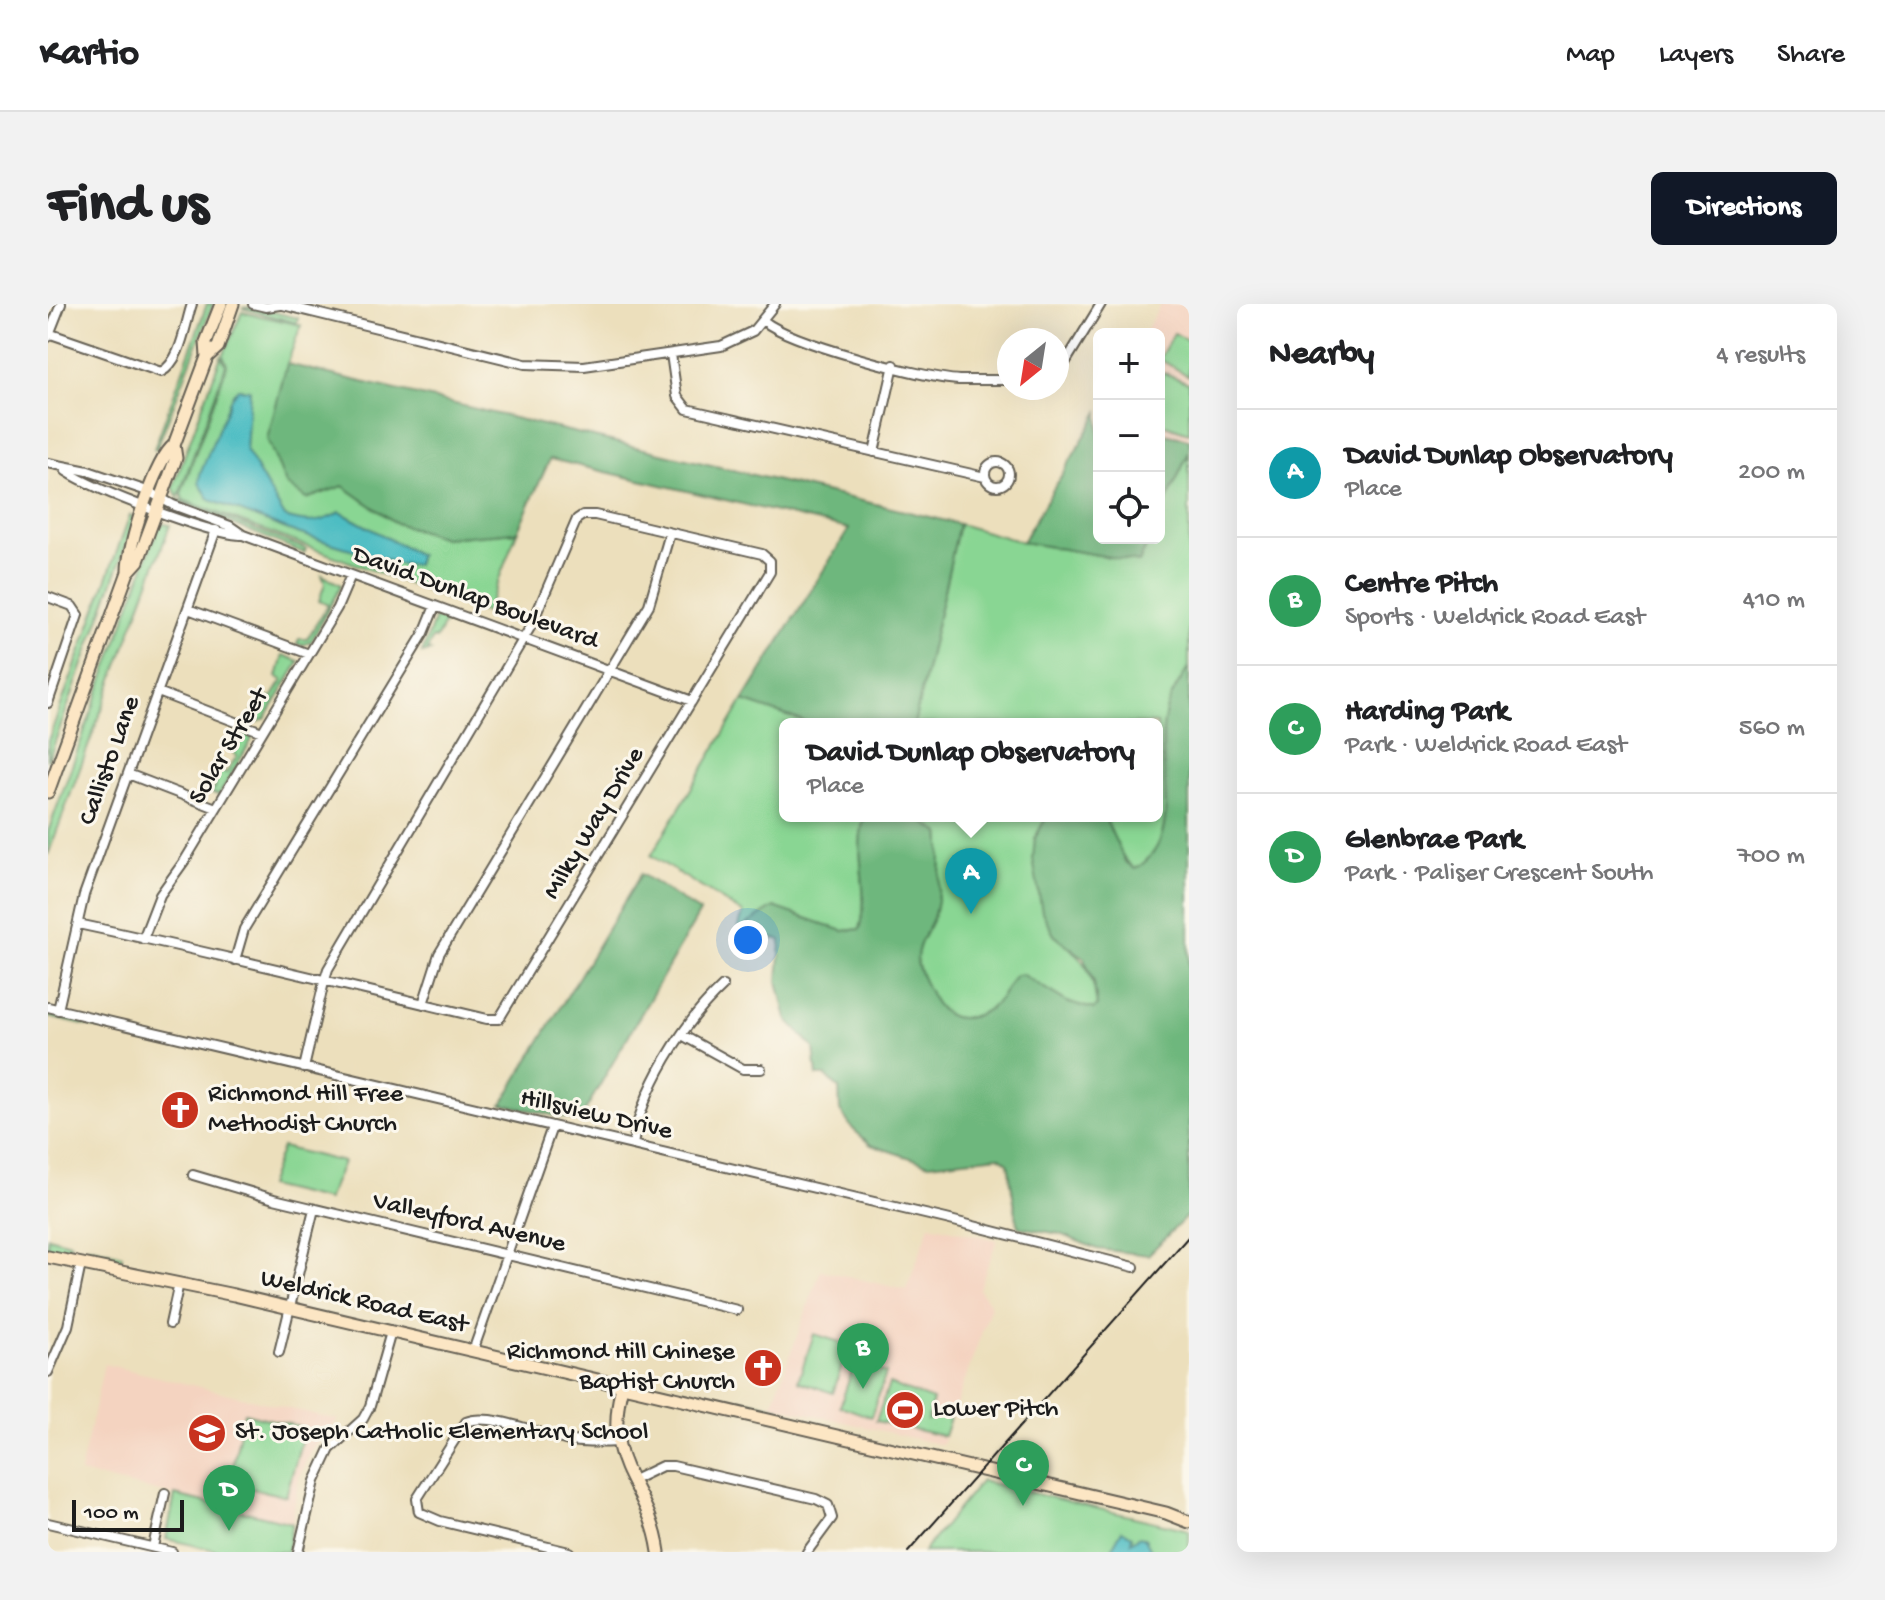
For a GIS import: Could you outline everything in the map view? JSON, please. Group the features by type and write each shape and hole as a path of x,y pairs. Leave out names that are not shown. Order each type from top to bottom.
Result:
{"street":[{"path":"61,304 48,334 161,372 175,358 192,304"},
{"path":"48,792 128,572 128,557 153,501 164,452 174,445 207,357 206,342 221,304"},
{"path":"207,357 218,347 233,304"},
{"path":"253,304 311,308 543,366 584,366 735,342 764,321 775,304"},
{"path":"1069,356 1101,304"},
{"path":"764,321 790,337 894,365 946,378 997,380"},
{"path":"671,354 677,396 687,409 985,477"},
{"path":"874,452 894,365"},
{"path":"48,463 88,471 153,501"},
{"path":"62,468 83,482 153,501"},
{"name":"David Dunlap Boulevard","path":"153,501 216,530 243,535 692,701"},
{"name":"David Dunlap Boulevard","path":"153,501 230,526 243,535"},
{"name":"Milky Way Drive","path":"78,924 487,1019 499,1019 770,572 770,561 762,554 583,515 577,519 524,638"},
{"name":"Callisto Lane","path":"53,1008 84,895 216,530"},
{"path":"423,1004 439,954 649,605 670,533"},
{"name":"Solar Street","path":"143,939 160,895 337,608 351,575"},
{"path":"48,597 72,606 78,615 48,703"},
{"path":"235,960 244,929 424,633 435,606"},
{"path":"188,609 309,654"},
{"path":"304,1068 324,982 340,945 524,638"},
{"path":"158,692 262,732"},
{"path":"128,774 216,808"},
{"path":"633,1145 641,1108 682,1035 700,1008 723,986"},
{"name":"Hillsview Drive","path":"53,1008 1134,1267"},
{"path":"682,1035 743,1069 761,1069"},
{"path":"473,1351 552,1127"},
{"name":"Valleyford Avenue","path":"193,1175 314,1209 737,1310"},
{"path":"279,1352 314,1209"},
{"name":"Weldrick Road East","path":"48,1257 289,1308 1187,1518"},
{"path":"48,1372 68,1326 81,1264"},
{"path":"170,1324 179,1283"},
{"path":"298,1552 315,1481 330,1449 363,1419 370,1406 391,1332"},
{"path":"622,1386 615,1417 617,1442 631,1481 650,1518 659,1552"},
{"path":"569,1552 440,1521 419,1512 417,1499 466,1422 473,1419 489,1419 567,1440 617,1442"},
{"path":"631,1481 662,1466 673,1466 816,1499 828,1505 832,1518 807,1552"},
{"path":"153,1547 165,1493"},
{"path":"48,1523 172,1552"}],"shaded area":[{"path":"1161,304 1189,304 1189,439 1165,434 1165,328 1147,328"},
{"path":"930,1225 997,1240 979,1289 991,1306 942,1445 772,1405 821,1270 906,1290"},
{"name":"St. Joseph Catholic Elementary School","path":"104,1364 338,1420 313,1447 299,1476 292,1523 80,1473"}],"green space":[{"path":"207,304 213,304 156,450 154,449"},
{"path":"252,307 298,318 297,323 242,308"},
{"path":"242,312 301,325 287,364 306,499 343,486 396,523 444,538 517,532 486,613 183,500 181,494 227,365 223,355"},
{"path":"1174,333 1189,341 1189,376 1165,362 1165,349"},
{"path":"221,356 226,365 178,498 173,487"},
{"path":"287,364 959,524 915,718 793,718 743,701 849,529 550,459 517,532 444,538 396,523 343,486 306,499 286,484 267,439"},
{"path":"1165,373 1189,383 1189,433 1165,425"},
{"path":"1093,422 1093,544 1147,544 1139,562 1022,542"},
{"path":"1165,434 1189,439 1189,452 1165,505"},
{"path":"1189,452 1189,667 1166,711 1165,721 1173,823 1152,861 1135,869 1112,838 1106,822 1163,822 1163,718 915,718 959,524 1022,542 1139,562 1147,544 1165,544 1165,505"},
{"path":"176,501 306,549 304,553"},
{"path":"130,515 135,517 134,523 48,761 48,741"},
{"path":"170,525 48,855 48,832 151,547 159,526"},
{"path":"322,575 341,585 311,642 297,644 299,639 307,639 328,605 319,601 325,583"},
{"path":"435,618 450,622 444,624 436,639 433,638 427,650 430,651 422,653"},
{"path":"283,655 299,661 298,664 265,719 258,722 249,719 253,711 263,711 266,697 272,698 283,680 277,677"},
{"path":"1189,667 1189,1214 1148,1255 1097,1249 1060,1234 1018,1227 1008,1163 999,1156 929,1164 871,1145 853,1129 840,1111 839,1089 826,1076 817,1076 814,1048 787,1019 778,981 781,940 738,930 774,907 843,931 860,929 864,901 860,844 864,822 924,822 940,833 941,863 933,918 917,958 922,976 940,1009 959,1018 984,1012 1003,994 1014,976 1021,974 1069,1003 1094,1009 1097,1006 1094,982 1084,958 1054,935 1042,912 1033,859 1035,838 1044,822 1107,822 1125,861 1135,869 1151,855 1161,838 1165,819 1163,732 1166,711"},
{"path":"743,701 793,718 779,718 779,822 864,822 860,844 864,901 860,929 843,931 774,907 738,930 743,913 651,856"},
{"path":"238,731 252,737 251,741 219,795 205,791 215,789 218,770 226,773 237,756 234,754 240,736"},
{"path":"924,822 1044,822 1035,838 1054,935 1085,964 1095,993 1097,1006 1094,1009 1069,1003 1021,974 1014,976 1003,994 984,1012 959,1018 940,1009 926,987 917,953 933,918 937,900 940,833"},
{"path":"641,874 700,912 579,1121 502,1104"},
{"path":"48,1013 142,1035 145,1039 48,1017"},
{"path":"282,1147 343,1162 327,1200 268,1186"},
{"path":"48,1237 71,1243 65,1252 48,1250"},
{"path":"88,1246 122,1255 121,1259 113,1264 94,1260 88,1255"},
{"path":"814,1334 849,1345 833,1393 798,1381"},
{"path":"855,1362 886,1373 871,1417 840,1406"},
{"name":"Lower Pitch","path":"889,1384 933,1400 927,1420 941,1415 950,1418 944,1436 876,1421"},
{"path":"742,1399 779,1408 768,1414 750,1409"},
{"path":"244,1413 305,1428 286,1496 229,1484"},
{"path":"981,1481 1189,1530 1189,1552 923,1552"},
{"path":"175,1495 292,1523 287,1552 224,1552 166,1539"}],"water":[{"path":"238,389 250,390 246,451 285,517 313,522 340,512 419,555 416,565 400,564 297,533 210,500 199,483 200,474 232,395"},
{"path":"1122,1530 1132,1536 1131,1542 1140,1536 1145,1538 1152,1552 1116,1552 1113,1546"}],"railway":[{"path":"908,1552 1189,1236"}],"place":[{"name":"David Dunlap Observatory","path":"971,914"},
{"name":"Richmond Hill Free Methodist Church","path":"180,1110"},
{"name":"Richmond Hill Chinese Baptist Church","path":"763,1368"},
{"name":"Centre Pitch","path":"863,1389"},
{"name":"Lower Pitch","path":"905,1410"},
{"name":"St. Joseph Catholic Elementary School","path":"207,1433"},
{"name":"Harding Park","path":"1023,1506"},
{"name":"Glenbrae Park","path":"229,1531"}]}
